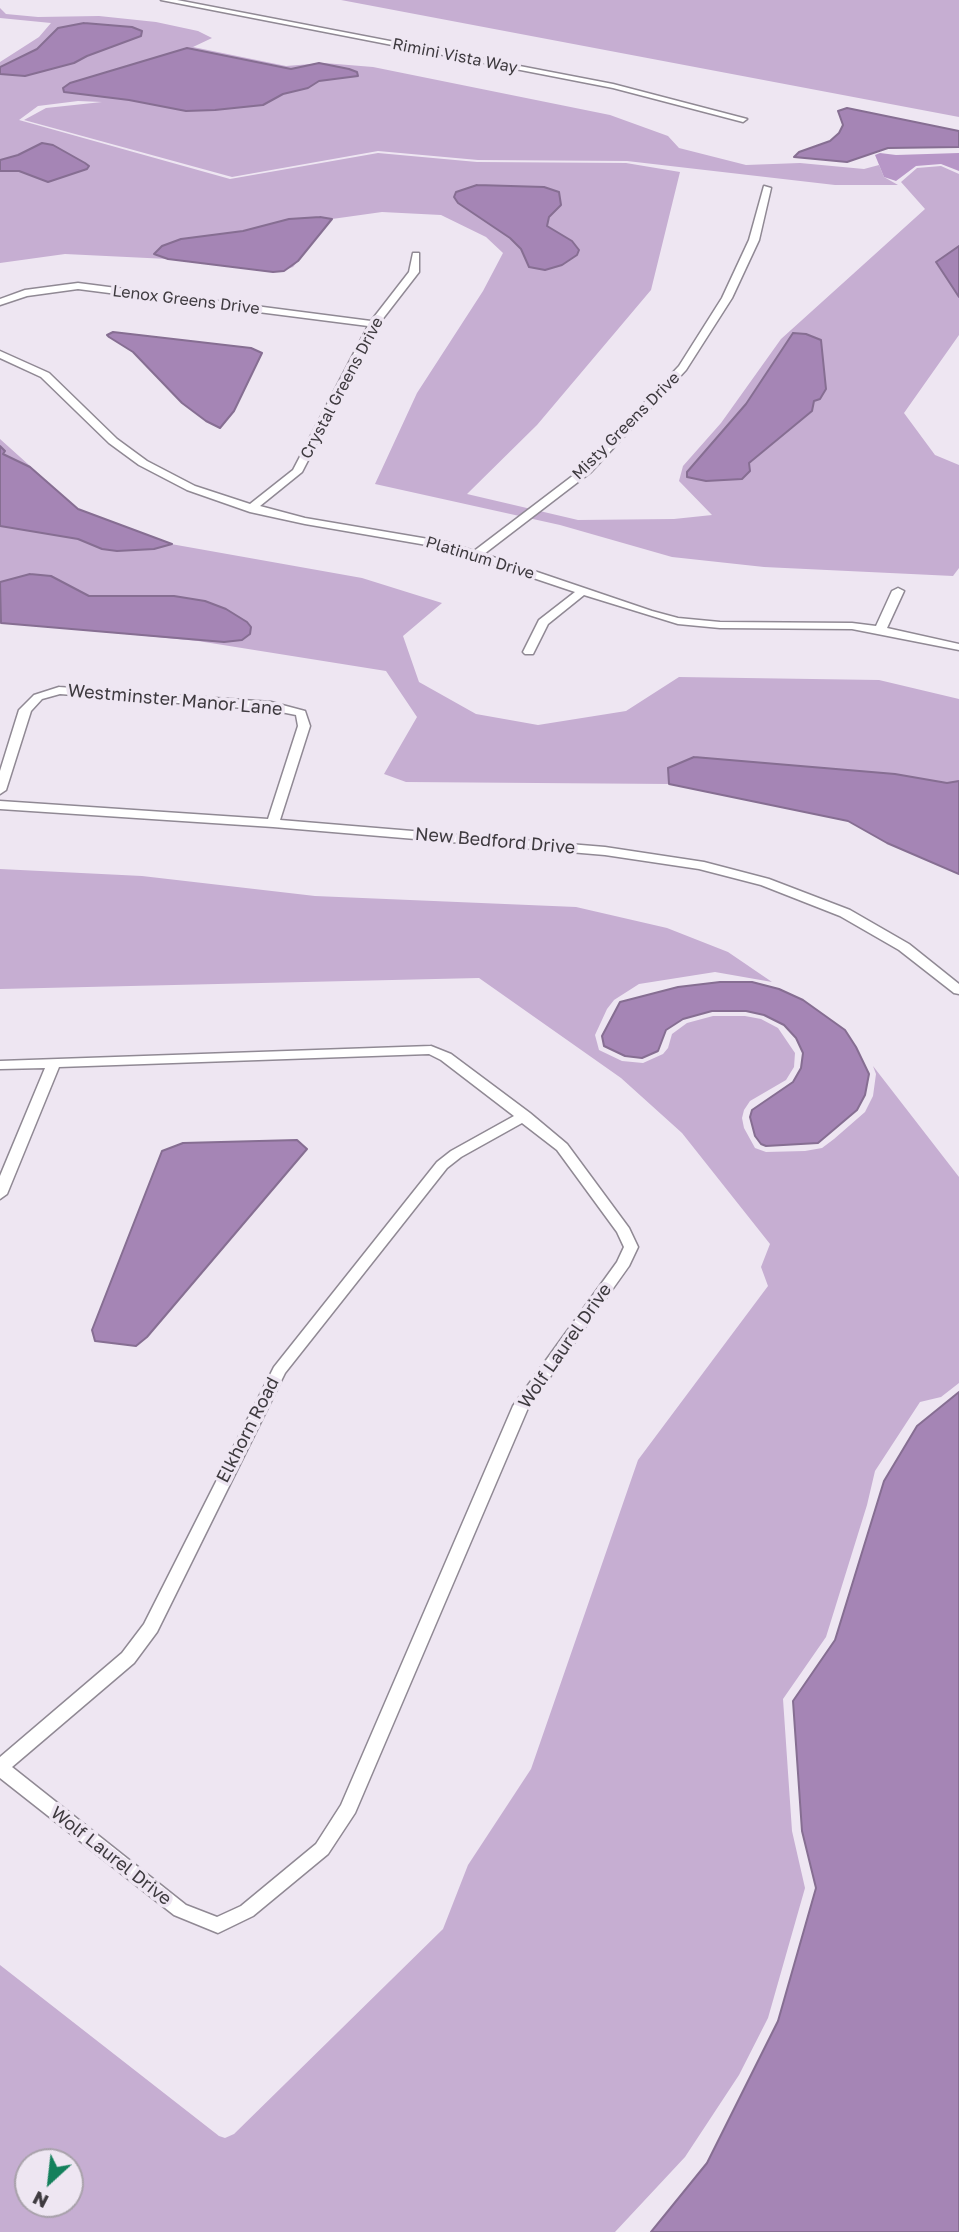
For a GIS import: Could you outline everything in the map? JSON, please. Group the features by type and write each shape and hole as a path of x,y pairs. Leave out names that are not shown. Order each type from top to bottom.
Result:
{"street":[{"name":"Rimini Vista Way","path":"165,0 612,86 743,118"},
{"name":"Misty Greens Drive","path":"477,554 587,470 683,369 727,298 754,240 767,188"},
{"name":"Crystal Greens Drive","path":"250,509 297,472 374,324 414,272 416,255"},
{"name":"Lenox Greens Drive","path":"0,302 25,293 78,286 374,324"},
{"name":"Platinum Drive","path":"0,354 45,375 120,447 151,468 202,492 250,509 305,521 436,542 660,617 688,622 880,629 959,647"},
{"path":"529,652 543,622 583,591"},
{"path":"880,629 898,591"},
{"name":"Westminster Manor Lane","path":"0,790 25,710 38,697 59,690 271,706 301,713 304,726 273,823"},
{"name":"New Bedford Drive","path":"0,805 273,823 605,851 700,865 765,882 845,914 904,947 959,990"},
{"name":"Wolf Laurel Drive","path":"0,1065 431,1050 446,1057 526,1116 562,1147 624,1231 631,1247 624,1263 521,1406 349,1808 322,1849 247,1911 218,1925 180,1910 0,1767"},
{"path":"0,1195 53,1064"},
{"name":"Elkhorn Road","path":"0,1767 128,1658 151,1628 279,1371 442,1165 456,1154 526,1116"}],"shaded area":[{"path":"341,0 959,0 959,117"},
{"path":"0,8 6,14 38,17 99,16 156,22 198,31 212,38 193,47 286,66 324,63 373,67 610,115 668,136 679,148 746,165 800,163 864,169 879,165 884,177 898,185 835,185 627,161 478,160 378,151 232,177 24,120 46,108 102,102 78,101 38,106 19,120 230,179 378,153 477,162 626,163 680,172 651,290 537,425 467,494 578,520 674,519 712,515 679,481 683,466 721,423 781,339 925,209 901,182 917,168 941,166 959,174 959,335 904,413 935,455 959,465 959,568 953,576 764,567 672,557 560,525 375,484 417,393 483,291 503,253 486,237 441,215 382,212 332,219 293,267 279,272 168,259 65,254 0,263 0,62 39,37 51,23 0,18"},
{"path":"84,23 132,27 142,31 141,36 74,63 25,76 0,74 0,67 37,49 58,28"},
{"path":"187,48 291,69 319,63 349,69 357,72 358,76 319,81 308,88 283,94 263,105 215,110 186,111 64,92 63,88 70,83"},
{"path":"847,108 959,131 959,147 888,148 847,162 794,157 799,152 830,141 839,133 843,125 838,111"},
{"path":"42,143 53,145 89,166 48,182 19,171 0,171 0,160 18,155"},
{"path":"959,153 959,171 941,164 916,166 896,181 884,177 875,155"},
{"path":"477,185 544,187 559,192 561,205 549,217 547,226 572,241 579,250 577,255 562,265 545,270 529,267 521,249 510,238 458,203 454,197 456,192"},
{"path":"289,219 332,219 298,261 284,271 273,272 168,259 154,254 162,246 181,239 243,231"},
{"path":"959,246 959,297 936,262"},
{"path":"113,332 251,348 262,353 234,411 220,428 182,403 133,352 107,335"},
{"path":"793,333 806,334 821,340 826,389 820,399 814,401 812,411 749,463 750,471 742,479 706,481 687,477 687,472 746,404"},
{"path":"0,439 78,509 171,544 362,578 442,603 403,636 419,682 476,714 538,725 626,711 679,677 879,680 959,699 959,874 887,843 848,821 669,784 406,782 384,774 417,717 386,671 198,641 0,622"},
{"path":"0,446 5,451 3,454 30,467 78,509 172,544 154,549 117,551 102,549 78,539 0,526"},
{"path":"30,574 51,576 89,596 174,596 205,601 226,609 247,622 251,627 250,634 242,640 224,642 1,623 0,582"},
{"path":"694,757 895,774 947,783 959,781 959,874 887,843 848,821 669,784 668,768"},
{"path":"0,869 142,876 315,896 576,907 667,928 728,952 772,982 715,972 639,984 614,1000 607,1009 595,1035 599,1050 622,1061 643,1063 663,1054 672,1034 687,1023 713,1016 761,1019 778,1028 795,1053 794,1067 786,1080 750,1101 744,1110 744,1128 755,1148 766,1152 822,1148 865,1112 873,1096 876,1074 873,1066 959,1177 959,1383 941,1397 920,1402 875,1471 826,1637 783,1699 792,1831 805,1888 768,2018 739,2075 685,2157 615,2232 0,2232 0,1965 219,2136 225,2138 234,2134 443,1929 468,1865 531,1769 638,1460 768,1286 761,1267 770,1244 682,1133 621,1078 479,978 0,989"},
{"path":"720,982 752,982 779,989 803,1000 845,1030 856,1047 869,1074 865,1095 857,1110 818,1143 766,1146 755,1136 750,1117 752,1110 793,1082 801,1068 803,1053 796,1038 784,1025 764,1015 746,1011 712,1011 683,1019 666,1030 658,1051 642,1058 625,1056 604,1046 602,1036 620,1002 678,987"},
{"path":"297,1140 307,1149 147,1337 136,1346 95,1341 92,1330 162,1151 183,1143"},
{"path":"959,1392 959,2232 651,2232 707,2163 778,2021 816,1888 802,1831 793,1701 835,1640 884,1481 917,1426"}]}
